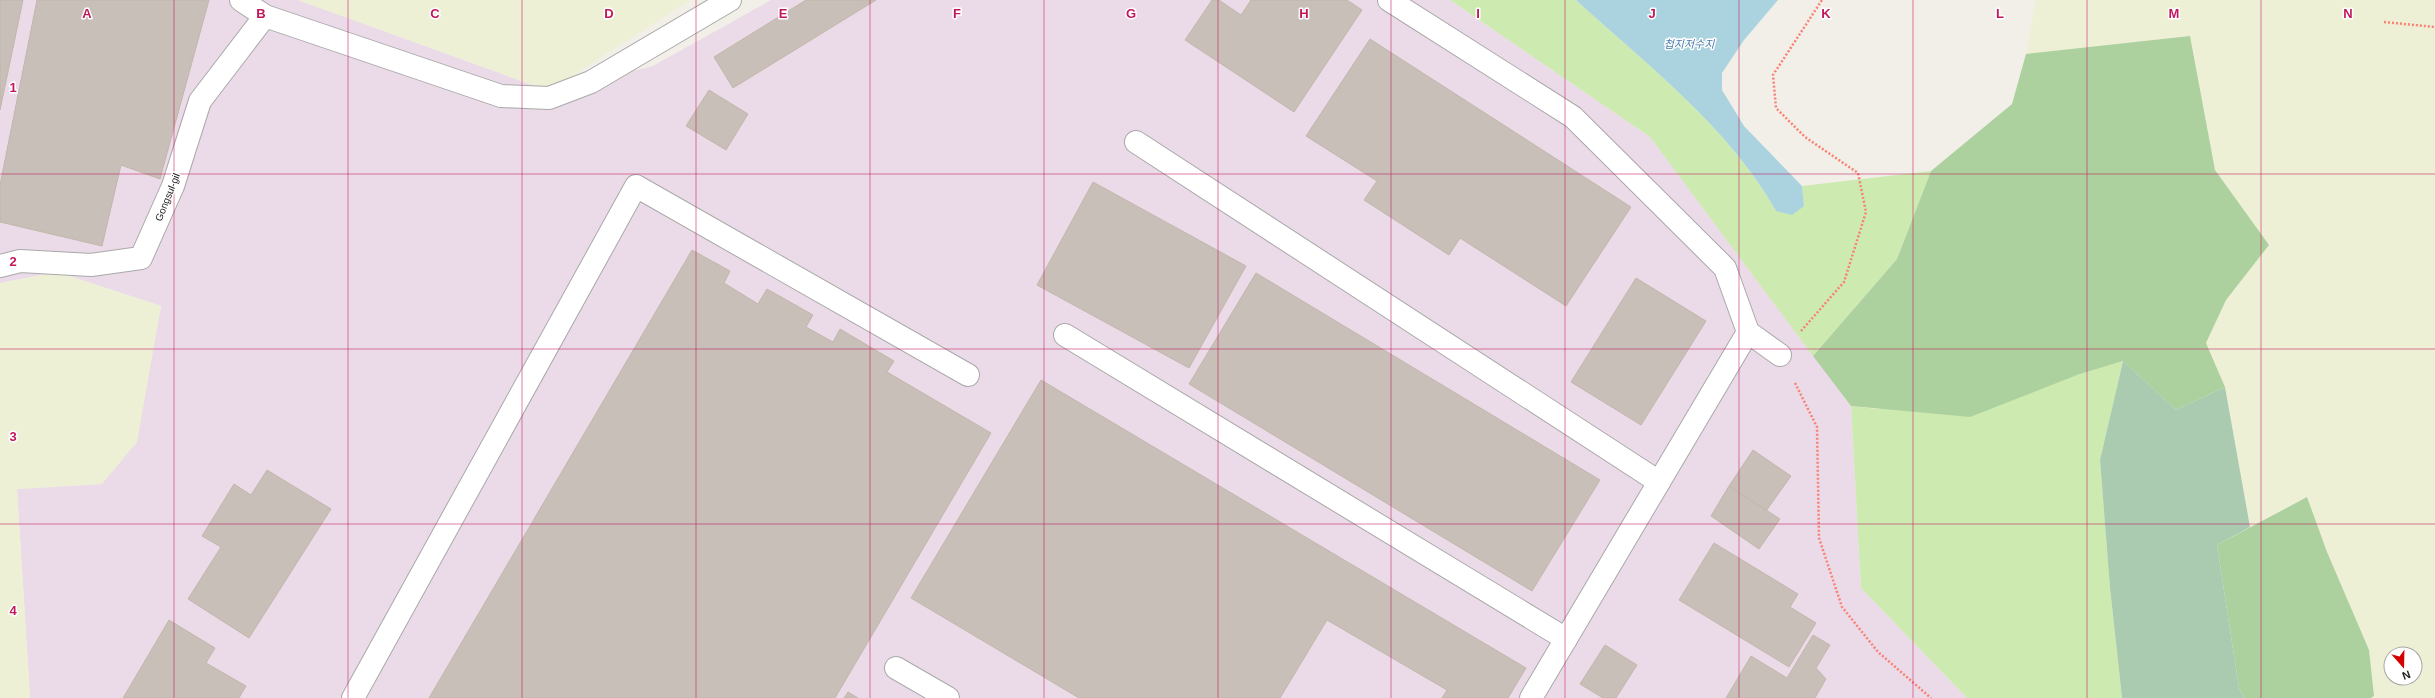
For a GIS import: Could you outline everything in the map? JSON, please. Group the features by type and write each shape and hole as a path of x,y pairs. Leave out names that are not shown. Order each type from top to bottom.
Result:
{"street":[{"path":"241,0 265,16 501,96 549,98 591,82 730,0"},
{"path":"1389,0 1574,117 1725,268 1748,332 1780,355"},
{"name":"Gongsul-gil","path":"0,266 20,262 91,265 141,258 173,186 200,101 265,16"},
{"path":"1136,142 1659,482"},
{"path":"353,698 636,186 968,375"},
{"path":"1531,698 1748,332"},
{"path":"1065,335 1566,639"},
{"path":"896,668 948,698"}],"path":[{"path":"1822,0 1773,75 1776,108 1805,137 1858,173 1866,212 1844,282 1780,355 1817,427 1819,538 1842,607 1878,652 1931,698"},
{"path":"2384,22 2435,27"}],"shaded area":[{"path":"0,0 298,0 549,91 653,66 771,0 1450,0 1650,137 1851,406 1861,588 1967,698 30,698 17,489 102,484 153,348 161,306 57,272 0,283"}],"green space":[{"path":"298,0 690,0 549,91"},
{"path":"1450,0 1576,0 1658,73 1711,124 1757,180 1776,211 1804,206 1802,186 1931,171 1897,259 1813,356 1650,137"},
{"path":"2036,0 2435,0 2435,698 2371,698 2374,696 2307,497 2250,527 2225,387 2206,343 2226,300 2269,245 2215,170 2190,36 2026,54"},
{"path":"2190,36 2215,170 2269,245 2226,300 2206,343 2225,387 2176,410 2123,361 2077,375 1970,417 1851,406 1813,356 1897,259 1931,171 2012,104 2026,54"},
{"path":"57,272 161,306 137,442 102,484 17,489 30,698 0,698 0,283"},
{"path":"2123,361 2100,460 2110,588 2122,698 1967,698 1861,588 1851,406 1877,409 2077,375"},
{"path":"2123,361 2176,410 2225,387 2250,527 2217,545 2239,688 2244,698 2122,698 2110,588 2100,460"},
{"path":"2307,497 2327,552 2369,650 2374,696 2371,698 2244,698 2239,688 2217,545"}],"water":[{"name":"첩지저수지","path":"1576,0 1778,0 1744,40 1722,73 1722,90 1744,126 1802,186 1804,206 1792,215 1776,211 1757,180 1711,124 1658,73"}],"building":[{"path":"0,0 23,0 0,110"},
{"path":"37,0 209,0 160,179 121,165 102,246 0,222 0,185"},
{"path":"806,0 876,0 733,88 714,57"},
{"path":"1212,0 1219,0 1241,15 1251,0 1347,0 1362,10 1294,112 1185,40"},
{"path":"1370,39 1631,207 1566,306 1460,238 1449,255 1364,200 1377,181 1306,136"},
{"path":"709,90 748,114 726,150 686,126"},
{"path":"1093,182 1246,266 1189,368 1037,285"},
{"path":"692,250 730,271 724,283 758,304 767,289 813,315 806,327 833,342 840,329 894,361 887,372 991,433 835,698 429,698"},
{"path":"1256,273 1600,480 1532,591 1189,384"},
{"path":"1636,278 1706,321 1641,425 1571,382"},
{"path":"1041,380 1526,668 1508,698 1442,698 1447,690 1327,620 1280,698 1079,698 911,598"},
{"path":"1753,450 1791,476 1766,511 1729,486"},
{"path":"267,470 331,509 249,638 188,599 221,547 202,536 234,484 251,495"},
{"path":"1729,486 1780,519 1759,549 1711,516"},
{"path":"1714,543 1798,594 1790,607 1816,623 1789,667 1679,600"},
{"path":"169,620 215,648 206,663 246,686 239,698 123,698"},
{"path":"1813,635 1830,645 1816,668 1826,679 1815,698 1726,698 1751,656 1787,678"},
{"path":"1605,645 1637,665 1616,698 1603,698 1580,684"},
{"path":"848,692 858,698 844,698"}]}
